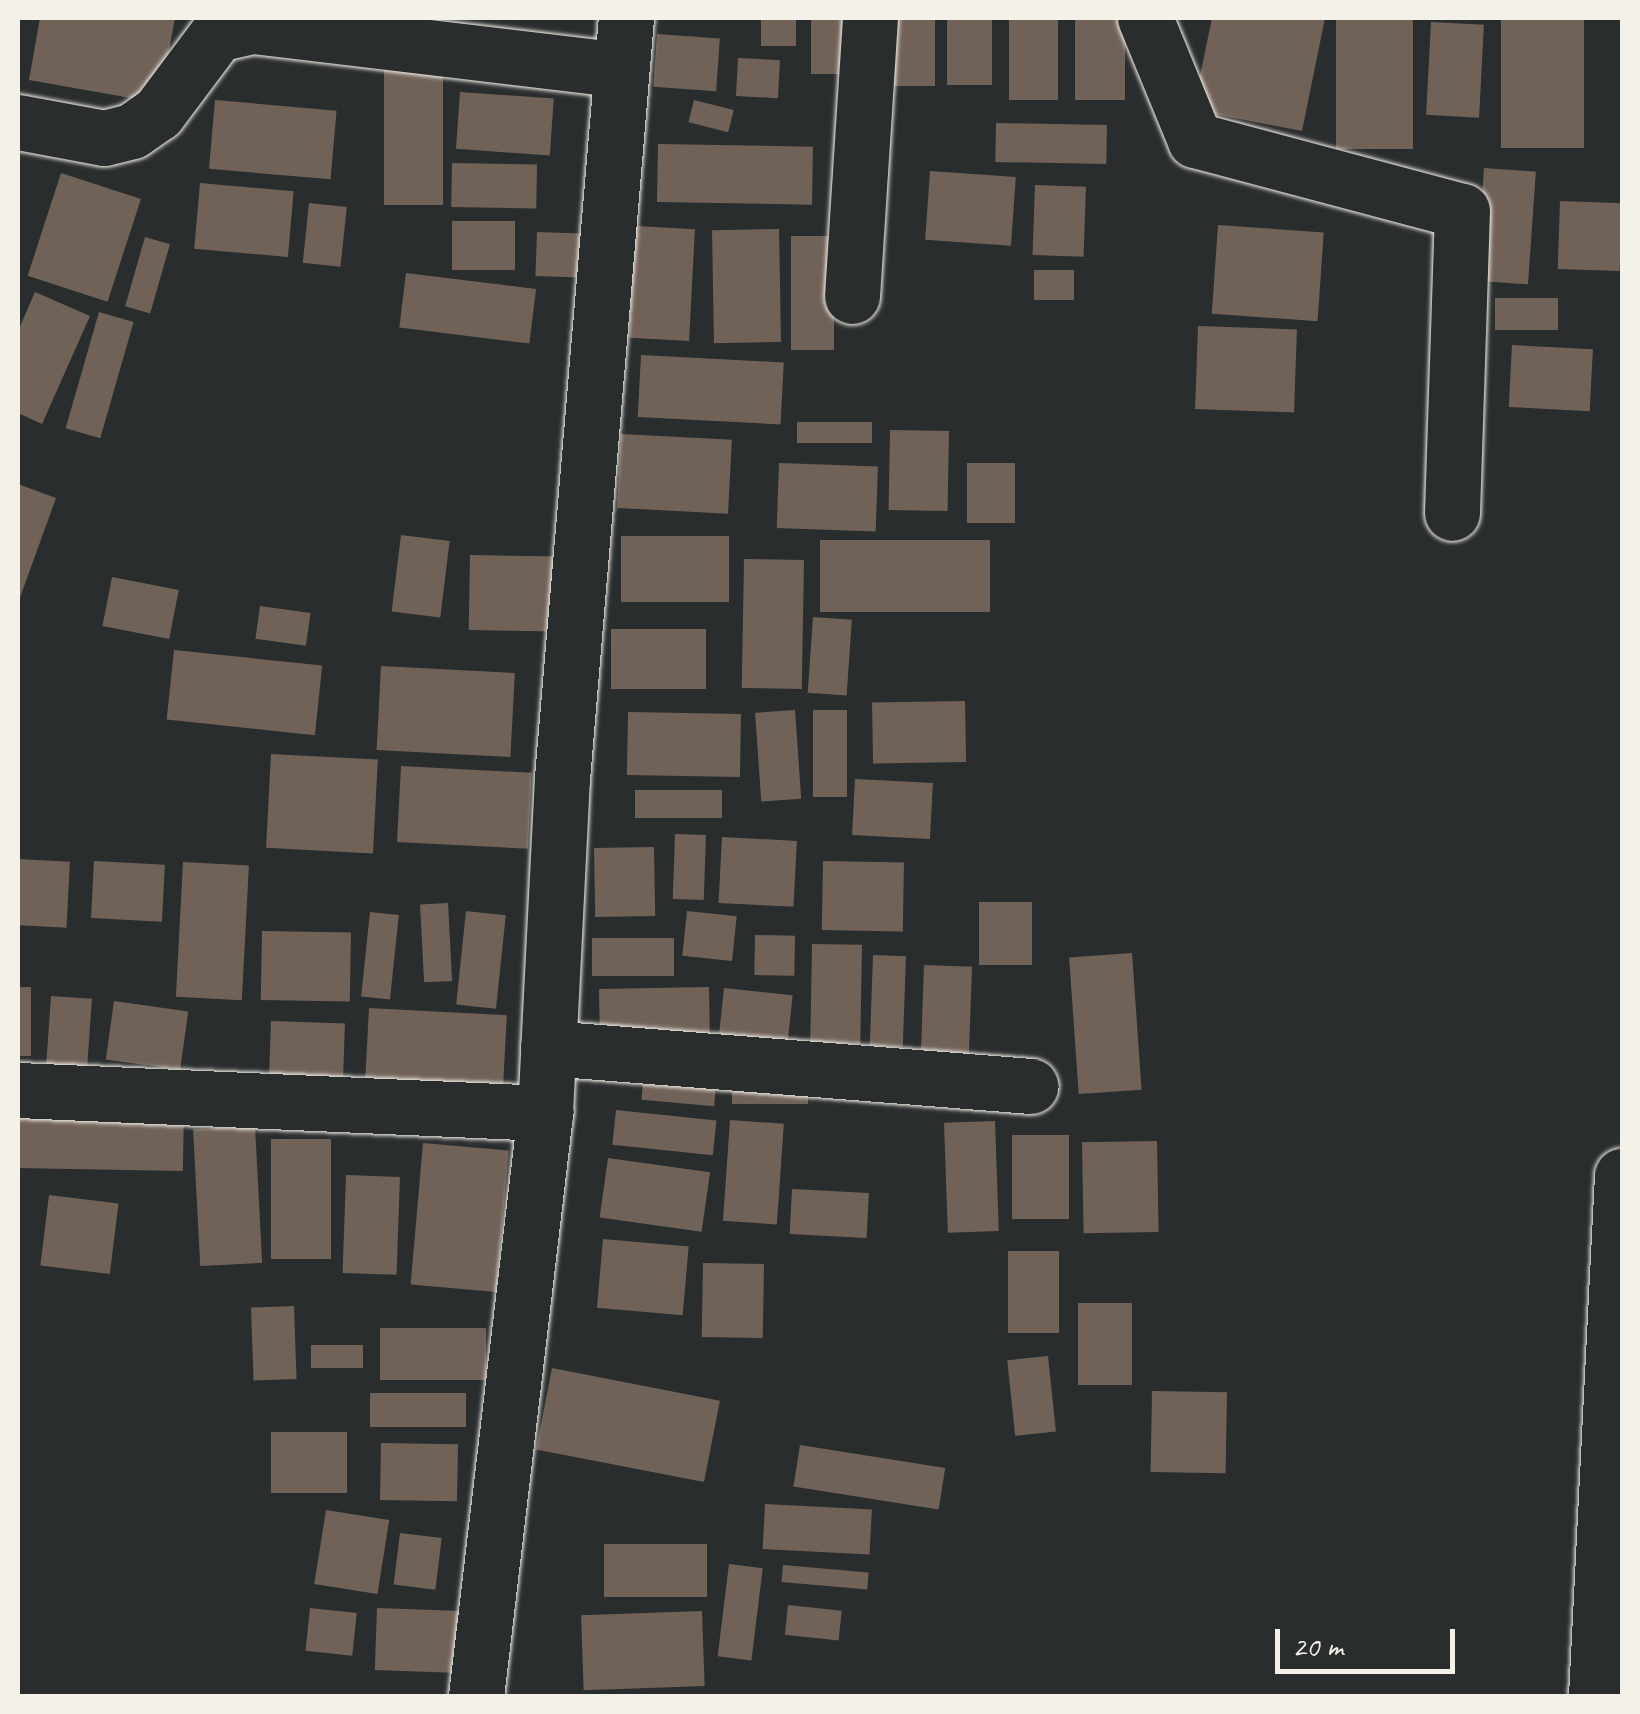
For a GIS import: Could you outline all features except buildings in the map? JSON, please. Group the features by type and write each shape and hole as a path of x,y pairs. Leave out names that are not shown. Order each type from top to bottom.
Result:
{"street":[{"path":"852,296 870,18"},
{"path":"1145,18 1195,140 1462,211 1452,513"},
{"path":"18,122 104,138 132,131 158,113 217,34 253,26 623,44 545,1113 476,1696"},
{"path":"548,1048 1031,1086"},
{"path":"18,1090 545,1113"},
{"path":"1596,1696 1622,1176"}]}
